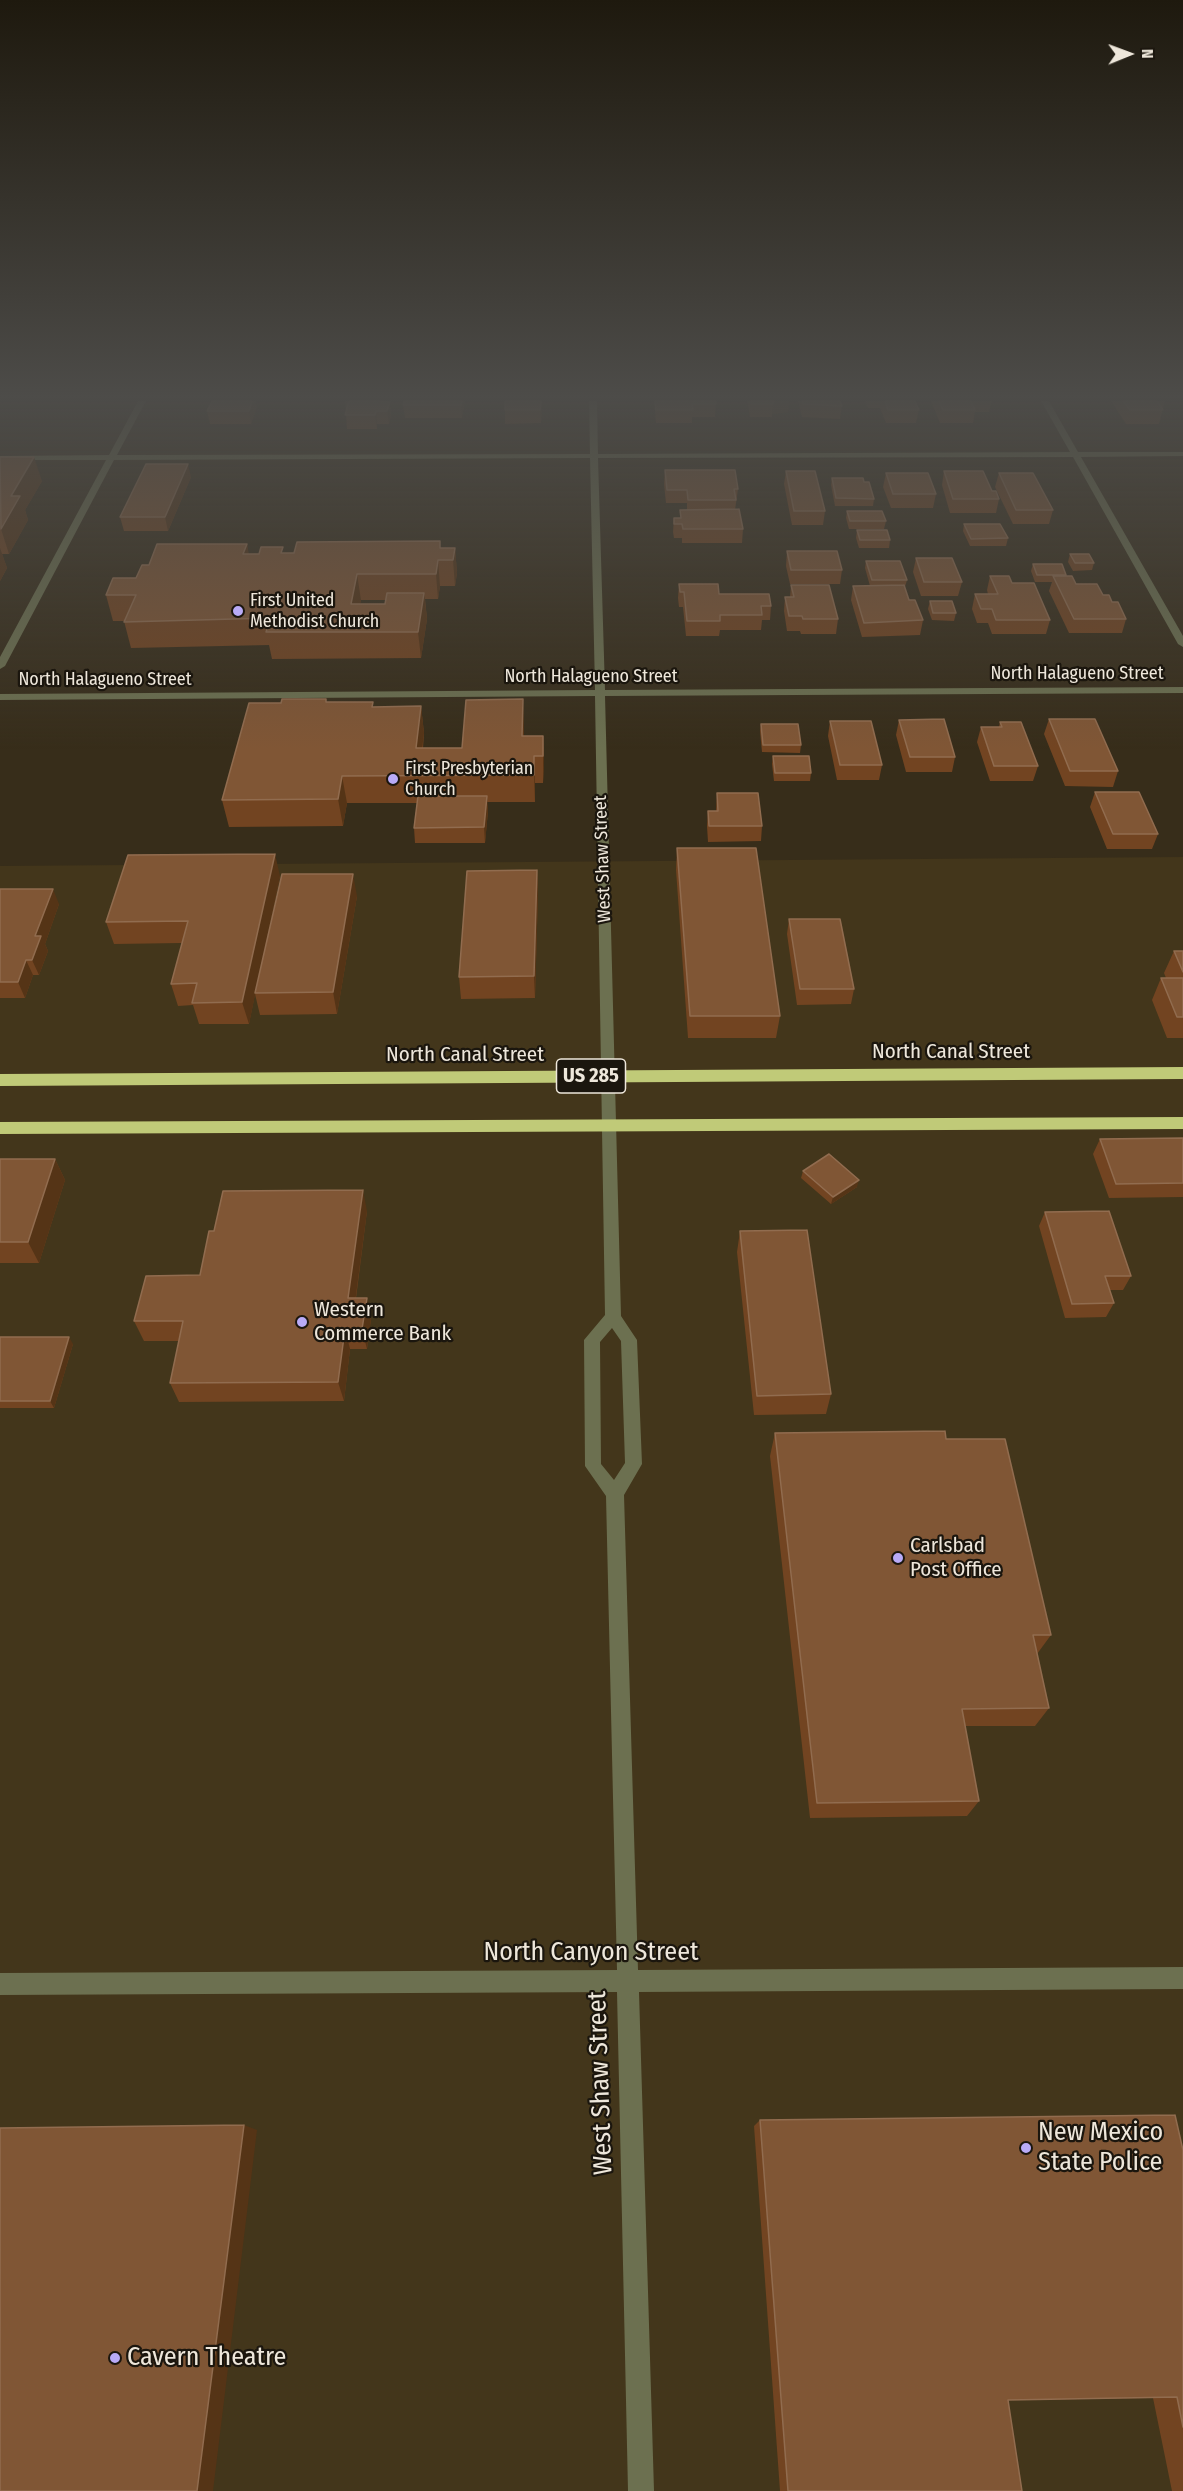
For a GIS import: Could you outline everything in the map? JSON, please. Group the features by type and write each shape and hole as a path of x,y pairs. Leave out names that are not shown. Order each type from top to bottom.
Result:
{"highway":[{"name":"North Canal Street","path":"0,1080 1183,1073"},
{"path":"0,1128 1183,1123"}],"street":[{"path":"0,666 80,517"},
{"name":"West Shaw Street","path":"596,517 610,1076 613,1317"},
{"path":"1112,517 1183,644"},
{"name":"North Halagueno Street","path":"0,697 1183,690"},
{"path":"613,1317 629,1340 634,1464 615,1494 593,1466 592,1340 613,1317"},
{"name":"West Shaw Street","path":"615,1494 641,2491"},
{"name":"North Canyon Street","path":"0,1984 626,1979 1183,1978"}],"shaded area":[{"path":"1183,857 1183,2491 0,2491 0,866"}],"building":[{"path":"1,517 8,517 1,529"},
{"path":"741,517 743,529 683,529 682,524 674,524 674,518"},
{"path":"849,517 884,517 886,521 850,521"},
{"path":"964,524 1000,524 1008,538 971,539"},
{"path":"857,530 887,530 890,540 860,540"},
{"path":"440,541 440,548 455,548 453,560 438,560 436,574 357,574 351,604 385,604 387,593 424,593 418,632 266,632 271,618 124,622 136,595 106,595 113,578 136,578 142,565 149,565 157,544 247,544 243,554 259,554 261,547 283,547 281,553 294,553 297,542"},
{"path":"787,551 837,551 842,570 791,570"},
{"path":"1070,554 1089,554 1094,563 1075,563"},
{"path":"916,558 952,558 962,582 924,582"},
{"path":"866,561 900,561 907,580 872,580"},
{"path":"1033,564 1062,564 1066,575 1037,575"},
{"path":"990,576 1009,576 1012,583 1034,583 1050,620 996,620 992,609 981,609 975,594 998,594"},
{"path":"1053,576 1072,576 1076,584 1097,584 1103,595 1109,595 1112,602 1118,602 1126,619 1074,619"},
{"path":"679,584 718,584 719,594 769,594 771,606 761,606 762,615 720,615 720,621 687,621 684,592 680,592"},
{"path":"791,585 829,585 838,619 803,619 802,616 789,616 785,597 794,597"},
{"path":"904,585 909,600 915,600 923,620 864,623 853,586"},
{"path":"930,601 952,601 956,613 933,613"},
{"path":"282,699 373,702 372,707 421,706 416,748 462,748 466,700 523,699 522,736 543,736 543,756 534,756 534,775 342,776 338,799 222,800 249,703 281,703"},
{"path":"944,719 955,757 910,757 899,720"},
{"path":"1049,719 1095,719 1118,771 1070,771"},
{"path":"830,721 871,721 882,765 840,765"},
{"path":"1000,722 1021,722 1038,766 994,766 981,727 1002,727"},
{"path":"761,724 798,724 801,745 763,745"},
{"path":"773,756 809,756 811,773 775,773"},
{"path":"1095,792 1139,792 1158,834 1113,834"},
{"path":"717,793 758,793 762,826 709,826 708,811 718,811"},
{"path":"418,796 487,796 484,827 414,828"},
{"path":"677,848 756,848 780,1016 690,1016"},
{"path":"275,854 242,1002 192,1003 197,983 171,984 188,921 106,922 128,855"},
{"path":"537,870 534,976 459,977 467,871"},
{"path":"282,874 353,874 333,992 255,993"},
{"path":"0,889 53,889 35,936 41,936 32,960 26,960 18,982 0,982"},
{"path":"789,919 840,919 854,989 800,989"},
{"path":"1174,951 1183,951 1183,972"},
{"path":"1161,978 1183,978 1183,1017 1177,1017"},
{"path":"1183,1138 1183,1183 1116,1184 1100,1139"},
{"path":"829,1154 859,1180 833,1197 803,1171"},
{"path":"0,1159 55,1159 28,1242 0,1242"},
{"path":"363,1190 348,1298 367,1298 362,1329 345,1329 338,1382 170,1383 183,1321 134,1321 146,1276 200,1275 209,1231 214,1231 223,1191"},
{"path":"1109,1211 1131,1276 1105,1276 1114,1303 1072,1304 1045,1212"},
{"path":"807,1230 831,1394 757,1396 740,1231"},
{"path":"0,1337 69,1337 50,1401 0,1401"},
{"name":"Carlsbad Post Office","path":"945,1431 946,1439 1005,1439 1051,1635 1033,1635 1049,1708 962,1709 979,1801 817,1803 775,1433"},
{"path":"1175,2115 1183,2150 1183,2427 1177,2397 1008,2400 1022,2491 788,2491 760,2120"},
{"name":"Cavern Theatre","path":"244,2125 197,2491 0,2491 0,2128"}],"place":[{"name":"First United Methodist Church","path":"238,611"},
{"name":"First Presbyterian Church","path":"393,779"},
{"name":"Western Commerce Bank","path":"302,1322"},
{"name":"Carlsbad Post Office","path":"898,1558"},
{"name":"New Mexico State Police","path":"1026,2148"},
{"name":"Cavern Theatre","path":"115,2358"}]}
